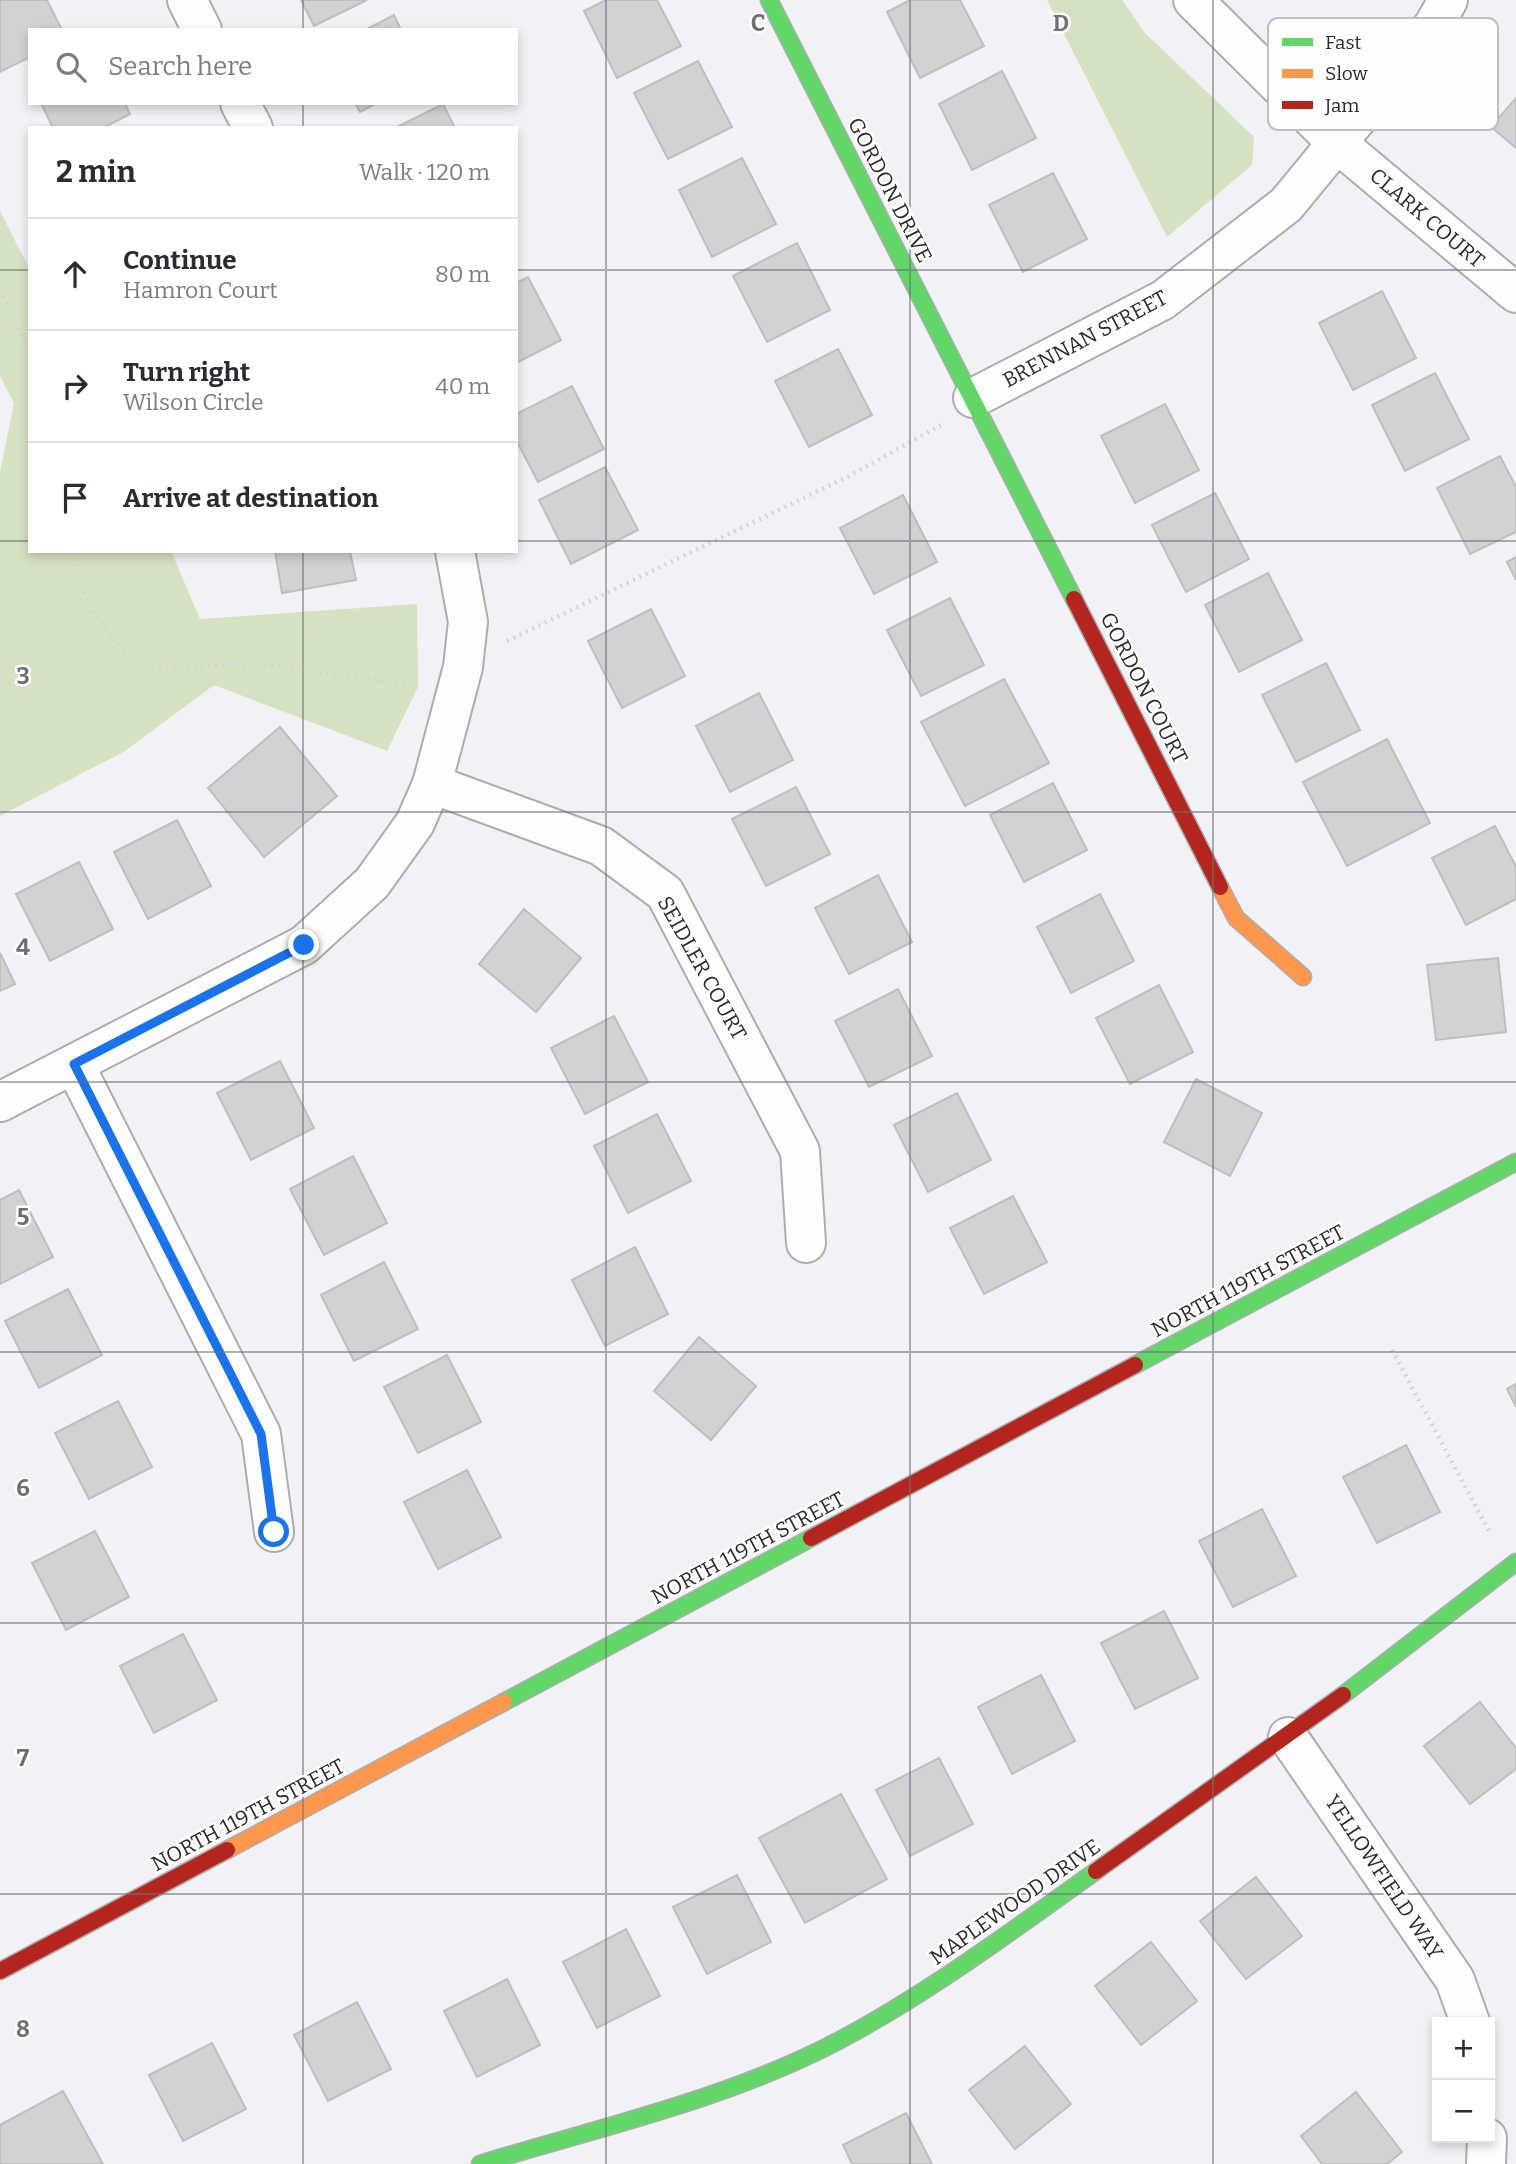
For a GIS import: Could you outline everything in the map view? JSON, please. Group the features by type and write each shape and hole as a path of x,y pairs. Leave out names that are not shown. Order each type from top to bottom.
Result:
{"street":[{"path":"187,0 201,28"},
{"name":"GORDON DRIVE","path":"769,0 973,398"},
{"name":"CLARK COURT","path":"1193,0 1268,74"},
{"name":"BRENNAN STREET","path":"1438,18 1448,0"},
{"path":"241,105 252,126"},
{"name":"CLARK COURT","path":"1324,130 1516,293"},
{"name":"BRENNAN STREET","path":"973,398 1163,300 1286,205 1348,130"},
{"name":"GORDON COURT","path":"973,398 1236,918 1303,977"},
{"path":"0,1102 304,945 372,883 415,824 432,784 463,667 468,622 455,553"},
{"name":"SEIDLER COURT","path":"432,784 601,846 665,892 800,1151 806,1243"},
{"path":"74,1064 261,1434 274,1532"},
{"name":"NORTH 119TH STREET","path":"0,1971 1516,1161"},
{"name":"MAPLEWOOD DRIVE","path":"480,2164 738,2085 839,2040 934,1984 1288,1737 1514,1563"},
{"name":"YELLOWFIELD WAY","path":"1288,1737 1455,1980 1468,2017"},
{"path":"1486,2164 1487,2143"}],"path":[{"path":"0,290 28,346"},
{"path":"503,642 849,477 940,425"},
{"path":"78,553 78,575 93,614 120,646 153,669 264,664 425,688"},
{"path":"1392,1350 1440,1434 1483,1524 1514,1563"}],"green space":[{"path":"1047,0 1122,0 1145,33 1254,137 1252,165 1167,237"},
{"path":"0,211 28,266 28,553 172,553 200,619 417,604 418,687 387,751 214,685 125,751 0,816 0,472 14,403 0,376"}],"building":[{"path":"0,0 47,0 61,28 28,28 28,58 0,72"},
{"path":"301,0 367,0 314,26"},
{"path":"606,0 657,0 681,46 617,78 584,11"},
{"path":"910,0 960,0 984,46 920,78 887,12"},
{"path":"394,15 400,28 369,28"},
{"path":"698,61 732,127 668,159 634,93"},
{"path":"1002,71 1036,138 972,170 939,104"},
{"path":"1516,98 1516,148 1495,130 1498,130 1498,119"},
{"path":"42,105 126,105 130,114 107,126 52,126"},
{"path":"356,105 373,105 360,112"},
{"path":"444,105 454,126 399,126"},
{"path":"742,158 776,224 712,257 679,190"},
{"path":"1053,173 1087,239 1023,272 989,205"},
{"path":"797,243 830,310 767,342 733,276"},
{"path":"528,277 561,340 518,362 518,282"},
{"path":"1382,291 1416,358 1353,390 1319,323"},
{"path":"838,349 872,415 809,447 775,381"},
{"path":"1435,373 1469,439 1405,471 1372,405"},
{"path":"572,386 604,449 538,482 518,444 518,413"},
{"path":"1165,404 1199,470 1135,503 1101,436"},
{"path":"1500,456 1516,487 1516,532 1470,554 1437,488"},
{"path":"605,467 638,530 571,564 539,500"},
{"path":"1215,493 1249,559 1186,592 1152,525"},
{"path":"903,495 937,562 874,594 840,528"},
{"path":"275,553 350,553 356,580 282,593"},
{"path":"1516,557 1516,580 1507,562"},
{"path":"1268,573 1302,640 1239,672 1205,605"},
{"path":"950,598 984,665 921,696 887,630"},
{"path":"651,609 685,676 622,708 588,641"},
{"path":"1326,663 1360,730 1296,762 1262,695"},
{"path":"1004,679 1049,763 965,806 921,722"},
{"path":"759,693 793,760 730,792 696,726"},
{"path":"280,727 337,796 264,857 208,788"},
{"path":"1387,739 1430,823 1347,866 1303,782"},
{"path":"1053,783 1087,850 1024,882 990,815"},
{"path":"796,787 830,854 766,886 732,819"},
{"path":"177,820 211,886 148,919 114,852"},
{"path":"1495,826 1516,867 1516,899 1466,925 1432,858"},
{"path":"79,862 113,929 50,961 16,894"},
{"path":"878,875 912,942 849,974 815,908"},
{"path":"1100,894 1134,961 1071,993 1037,927"},
{"path":"524,909 581,958 536,1012 479,964"},
{"path":"0,953 15,984 0,991"},
{"path":"1498,958 1506,1032 1436,1040 1427,965"},
{"path":"1159,985 1193,1052 1130,1084 1096,1018"},
{"path":"898,989 932,1056 869,1087 835,1021"},
{"path":"614,1016 648,1082 585,1114 551,1048"},
{"path":"280,1061 314,1128 251,1160 217,1093"},
{"path":"1196,1079 1262,1113 1230,1176 1164,1142"},
{"path":"957,1093 991,1160 928,1192 894,1125"},
{"path":"657,1114 691,1181 628,1213 594,1146"},
{"path":"353,1156 387,1223 324,1255 290,1189"},
{"path":"19,1190 53,1257 0,1284 0,1200"},
{"path":"1013,1196 1047,1262 984,1294 950,1228"},
{"path":"635,1247 668,1314 605,1346 572,1280"},
{"path":"384,1262 418,1329 354,1361 321,1295"},
{"path":"68,1289 102,1355 39,1388 5,1321"},
{"path":"699,1337 756,1386 711,1440 654,1391"},
{"path":"447,1355 481,1422 418,1453 384,1387"},
{"path":"1516,1384 1516,1407 1507,1389"},
{"path":"118,1401 152,1467 89,1499 55,1433"},
{"path":"1406,1445 1440,1512 1377,1543 1343,1477"},
{"path":"467,1470 501,1537 438,1569 404,1502"},
{"path":"1262,1509 1296,1576 1233,1607 1199,1541"},
{"path":"95,1531 129,1597 66,1630 32,1563"},
{"path":"1164,1611 1198,1678 1135,1709 1101,1643"},
{"path":"183,1634 217,1700 154,1733 120,1666"},
{"path":"1041,1675 1075,1741 1012,1774 978,1707"},
{"path":"1480,1702 1516,1748 1516,1769 1470,1804 1424,1746"},
{"path":"939,1758 973,1824 910,1856 876,1790"},
{"path":"841,1794 887,1879 805,1923 759,1838"},
{"path":"737,1875 771,1942 707,1974 673,1907"},
{"path":"1256,1877 1302,1936 1246,1979 1200,1921"},
{"path":"626,1929 660,1996 597,2028 563,1962"},
{"path":"1151,1942 1197,2001 1141,2045 1095,1986"},
{"path":"507,1979 540,2045 477,2077 444,2011"},
{"path":"357,2002 391,2069 328,2101 294,2035"},
{"path":"212,2043 246,2109 183,2141 149,2075"},
{"path":"1025,2046 1071,2104 1015,2149 969,2090"},
{"path":"63,2091 103,2164 0,2164 0,2125"},
{"path":"1356,2092 1402,2152 1387,2164 1322,2164 1301,2136"},
{"path":"906,2113 932,2164 852,2164 843,2145"}],"traffic: fast":[{"path":"769,0 1074,599"},
{"path":"1135,1365 1516,1162"},
{"path":"504,1702 811,1538"},
{"path":"1343,1695 1516,1562"},
{"path":"480,2164 663,2110 755,2079 798,2061 906,2002 971,1960 1096,1871"}],"traffic: slow":[{"path":"1220,887 1236,918 1303,977"},
{"path":"227,1850 504,1702"}],"traffic: jam":[{"path":"1074,599 1220,887"},
{"path":"811,1538 1135,1365"},
{"path":"1096,1871 1343,1695"},
{"path":"0,1971 227,1850"}],"route":[{"path":"274,1532 261,1434 74,1064 304,945"}]}
